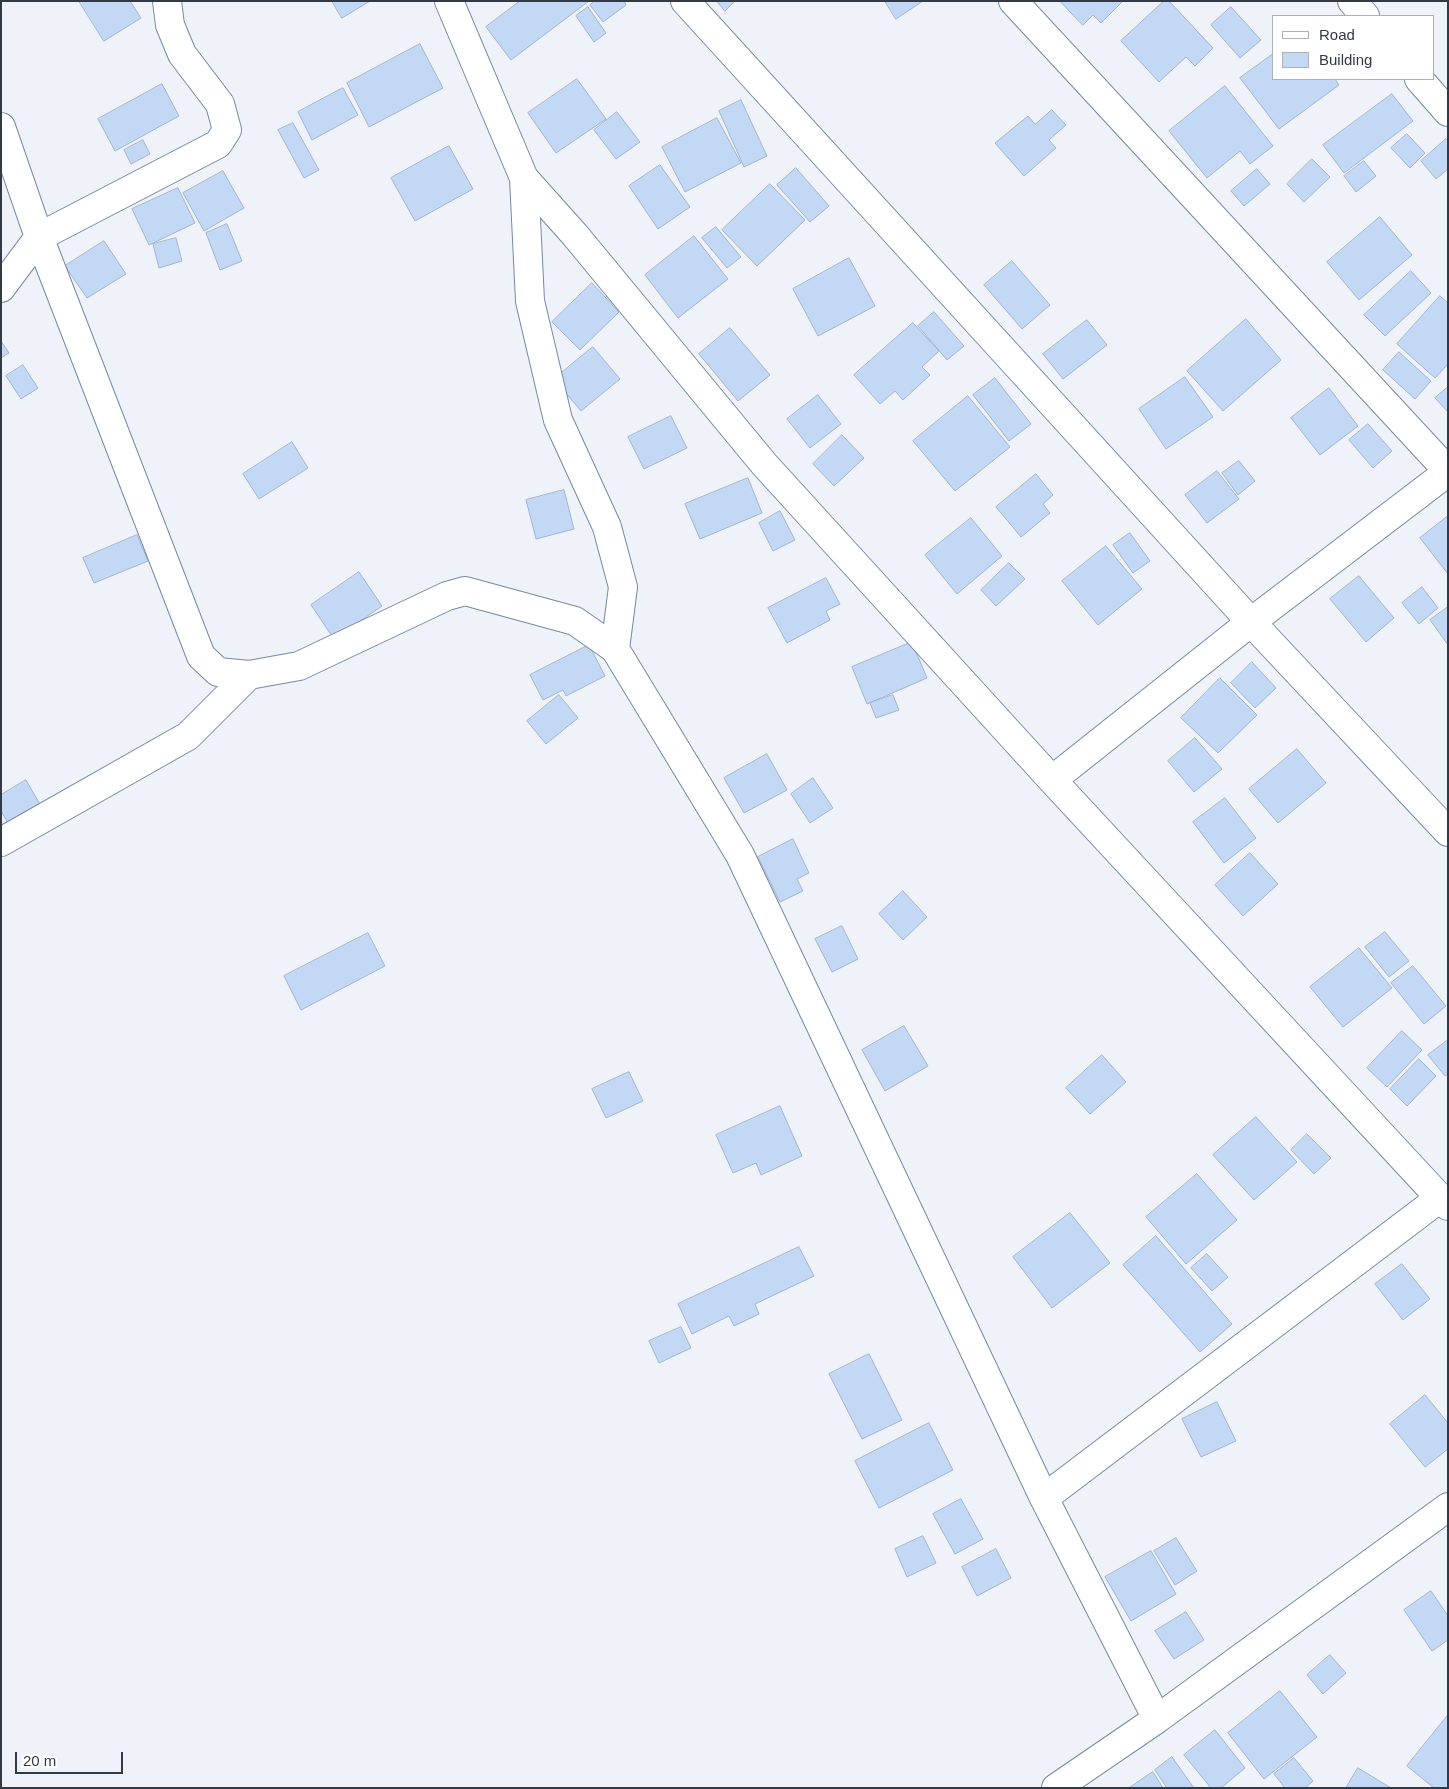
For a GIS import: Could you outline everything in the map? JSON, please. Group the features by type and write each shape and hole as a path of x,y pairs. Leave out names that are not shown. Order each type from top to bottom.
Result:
{"street":[{"path":"1,288 39,237 218,144 227,130 220,104 182,54 170,25 167,1"},
{"path":"449,1 524,178 575,236 764,464 1052,780 1444,1202 1044,1498"},
{"path":"685,1 1251,622 1448,832"},
{"path":"1013,1 1448,472 1251,622 1052,780"},
{"path":"1352,1 1364,15"},
{"path":"1420,80 1448,112"},
{"path":"1,127 39,237 201,656 218,672 249,675 299,666 447,596 465,591 575,621 615,649 740,855 1044,1498 1157,1719"},
{"path":"524,178 530,301 558,420 607,527 623,588 615,649"},
{"path":"1,842 188,736 249,675"},
{"path":"1056,1788 1157,1719 1448,1507"}],"building":[{"path":"79,1 130,1 141,18 104,41"},
{"path":"332,1 370,1 342,18"},
{"path":"520,1 589,1 511,60 486,27"},
{"path":"595,1 624,1 626,5 603,22 590,5"},
{"path":"717,1 735,1 725,11"},
{"path":"885,1 923,1 896,19"},
{"path":"1060,1 1123,1 1101,23 1093,15 1083,25"},
{"path":"1164,1 1169,1 1213,48 1195,66 1186,57 1159,82 1121,41"},
{"path":"588,7 606,33 594,42 576,16"},
{"path":"1231,7 1261,40 1240,58 1211,25"},
{"path":"420,44 443,88 369,127 347,83"},
{"path":"1272,55 1272,80 1336,80 1339,85 1279,129 1240,78"},
{"path":"577,79 606,119 556,153 528,113"},
{"path":"162,84 179,116 115,151 98,119"},
{"path":"1225,86 1273,146 1250,164 1240,151 1207,178 1169,131"},
{"path":"343,88 358,115 312,140 298,112"},
{"path":"1392,94 1413,121 1344,173 1323,145"},
{"path":"741,100 767,156 744,167 719,111"},
{"path":"1052,110 1066,125 1049,140 1056,148 1024,176 995,143 1028,116 1035,124"},
{"path":"617,112 640,142 616,159 594,130"},
{"path":"717,118 741,163 685,192 662,147"},
{"path":"293,123 319,170 304,178 278,130"},
{"path":"1407,134 1425,153 1410,168 1391,148"},
{"path":"1446,139 1448,140 1448,169 1436,179 1421,161"},
{"path":"143,140 150,154 131,164 124,150"},
{"path":"449,146 473,189 415,221 391,178"},
{"path":"1312,159 1330,177 1304,202 1287,184"},
{"path":"1364,161 1376,176 1356,192 1344,176"},
{"path":"660,165 690,207 658,229 629,186"},
{"path":"796,168 829,206 810,222 777,185"},
{"path":"1257,169 1270,184 1244,206 1231,191"},
{"path":"223,171 244,208 204,231 183,193"},
{"path":"770,184 805,220 757,266 722,230"},
{"path":"178,188 195,223 149,245 132,209"},
{"path":"1380,217 1412,255 1359,300 1327,262"},
{"path":"227,224 242,261 220,270 206,233"},
{"path":"716,227 741,257 727,268 702,238"},
{"path":"694,236 728,279 678,318 645,275"},
{"path":"176,238 182,261 159,268 153,244"},
{"path":"104,241 126,274 87,298 65,266"},
{"path":"849,258 875,306 818,336 793,289"},
{"path":"1012,261 1050,305 1022,329 984,285"},
{"path":"1411,271 1431,293 1385,336 1364,315"},
{"path":"592,283 619,312 580,350 552,322"},
{"path":"1440,296 1448,303 1448,364 1435,378 1397,344"},
{"path":"934,312 964,346 947,360 918,326"},
{"path":"1246,319 1281,360 1223,411 1187,371"},
{"path":"1087,320 1107,345 1063,379 1043,354"},
{"path":"913,323 939,351 922,367 930,375 903,400 895,391 880,404 854,375"},
{"path":"730,328 770,375 738,401 699,354"},
{"path":"1,341 9,353 1,358"},
{"path":"593,347 620,379 581,411 554,379"},
{"path":"1399,352 1431,381 1415,399 1383,370"},
{"path":"23,365 38,388 21,399 6,376"},
{"path":"1185,377 1213,417 1166,449 1139,409"},
{"path":"995,378 1031,424 1009,441 973,395"},
{"path":"1448,387 1448,412 1435,398"},
{"path":"1329,388 1358,426 1320,455 1291,418"},
{"path":"818,395 841,424 810,448 787,419"},
{"path":"968,396 1010,447 955,491 913,441"},
{"path":"671,416 687,448 644,469 628,437"},
{"path":"1368,424 1392,451 1373,468 1349,440"},
{"path":"842,435 864,458 834,486 813,464"},
{"path":"292,442 308,468 259,499 243,474"},
{"path":"1239,461 1255,481 1238,495 1222,473"},
{"path":"1217,471 1239,499 1207,523 1185,495"},
{"path":"1036,474 1053,495 1043,504 1050,513 1021,537 996,507"},
{"path":"748,478 762,513 700,539 685,504"},
{"path":"564,490 574,529 536,539 526,500"},
{"path":"780,511 795,540 773,551 759,523"},
{"path":"1448,516 1448,574 1420,538"},
{"path":"971,518 1002,556 957,594 925,555"},
{"path":"1130,533 1150,561 1133,573 1113,545"},
{"path":"137,535 148,561 94,583 83,558"},
{"path":"1106,546 1142,589 1098,625 1062,581"},
{"path":"1009,563 1025,579 996,606 981,590"},
{"path":"359,572 382,606 334,639 311,605"},
{"path":"1359,576 1394,618 1366,642 1330,599"},
{"path":"826,578 840,604 826,611 830,620 787,643 768,608"},
{"path":"1422,587 1438,608 1419,624 1402,603"},
{"path":"1448,607 1448,645 1430,620"},
{"path":"912,642 927,678 867,704 852,667"},
{"path":"589,645 605,676 566,696 563,690 543,700 530,675"},
{"path":"1252,662 1276,688 1255,708 1231,683"},
{"path":"1220,678 1257,715 1218,753 1181,718"},
{"path":"559,695 578,718 546,744 527,721"},
{"path":"893,695 899,710 876,718 870,703"},
{"path":"1195,738 1222,769 1194,792 1168,761"},
{"path":"1297,749 1326,783 1278,823 1249,789"},
{"path":"767,754 787,790 744,813 724,778"},
{"path":"813,778 833,808 810,823 791,794"},
{"path":"26,780 41,806 9,825 1,811 1,795"},
{"path":"1225,798 1256,838 1224,863 1193,822"},
{"path":"793,839 809,873 797,879 803,891 780,902 758,857"},
{"path":"1250,853 1278,884 1243,916 1215,885"},
{"path":"903,891 927,917 903,940 879,914"},
{"path":"842,926 858,959 832,972 815,939"},
{"path":"1385,932 1409,961 1389,977 1365,947"},
{"path":"368,933 385,966 301,1010 284,976"},
{"path":"1359,948 1392,988 1343,1027 1310,987"},
{"path":"1413,966 1446,1006 1424,1024 1391,983"},
{"path":"904,1026 928,1066 885,1091 862,1050"},
{"path":"1402,1031 1422,1050 1387,1087 1367,1068"},
{"path":"1448,1040 1448,1074 1445,1076 1428,1055"},
{"path":"1102,1055 1126,1082 1090,1114 1066,1088"},
{"path":"1419,1059 1436,1076 1407,1106 1390,1089"},
{"path":"629,1072 643,1101 606,1118 592,1089"},
{"path":"780,1106 802,1156 761,1175 756,1163 733,1173 716,1135"},
{"path":"1256,1117 1297,1162 1254,1200 1213,1155"},
{"path":"1307,1134 1331,1158 1314,1174 1291,1150"},
{"path":"1197,1174 1237,1220 1186,1264 1146,1217"},
{"path":"1070,1213 1110,1263 1052,1308 1013,1257"},
{"path":"1156,1236 1232,1324 1200,1352 1123,1265"},
{"path":"799,1247 814,1276 755,1304 759,1314 734,1326 729,1316 692,1334 678,1304"},
{"path":"1207,1254 1228,1277 1212,1291 1191,1268"},
{"path":"1402,1264 1430,1299 1403,1320 1375,1284"},
{"path":"681,1327 691,1348 659,1363 649,1341"},
{"path":"869,1354 902,1420 862,1439 829,1374"},
{"path":"1425,1395 1448,1423 1448,1449 1425,1467 1390,1424"},
{"path":"1217,1402 1236,1441 1201,1457 1182,1419"},
{"path":"929,1423 953,1470 879,1508 855,1461"},
{"path":"961,1499 983,1539 955,1554 933,1514"},
{"path":"923,1536 936,1563 907,1577 895,1549"},
{"path":"1176,1538 1197,1571 1175,1585 1154,1551"},
{"path":"996,1549 1011,1578 977,1596 962,1567"},
{"path":"1151,1551 1176,1594 1131,1621 1105,1577"},
{"path":"1431,1591 1448,1616 1448,1640 1432,1651 1404,1610"},
{"path":"1186,1612 1204,1640 1174,1659 1155,1631"},
{"path":"1330,1655 1346,1673 1323,1694 1307,1675"},
{"path":"1280,1691 1317,1737 1264,1779 1228,1733"},
{"path":"1448,1715 1448,1788 1434,1788 1407,1766"},
{"path":"1215,1730 1245,1768 1221,1788 1211,1788 1184,1755"},
{"path":"1172,1757 1194,1788 1167,1788 1155,1770"},
{"path":"1294,1758 1313,1781 1305,1788 1285,1788 1274,1774"},
{"path":"1358,1768 1391,1788 1346,1788"},
{"path":"1153,1772 1163,1788 1129,1788"}]}
